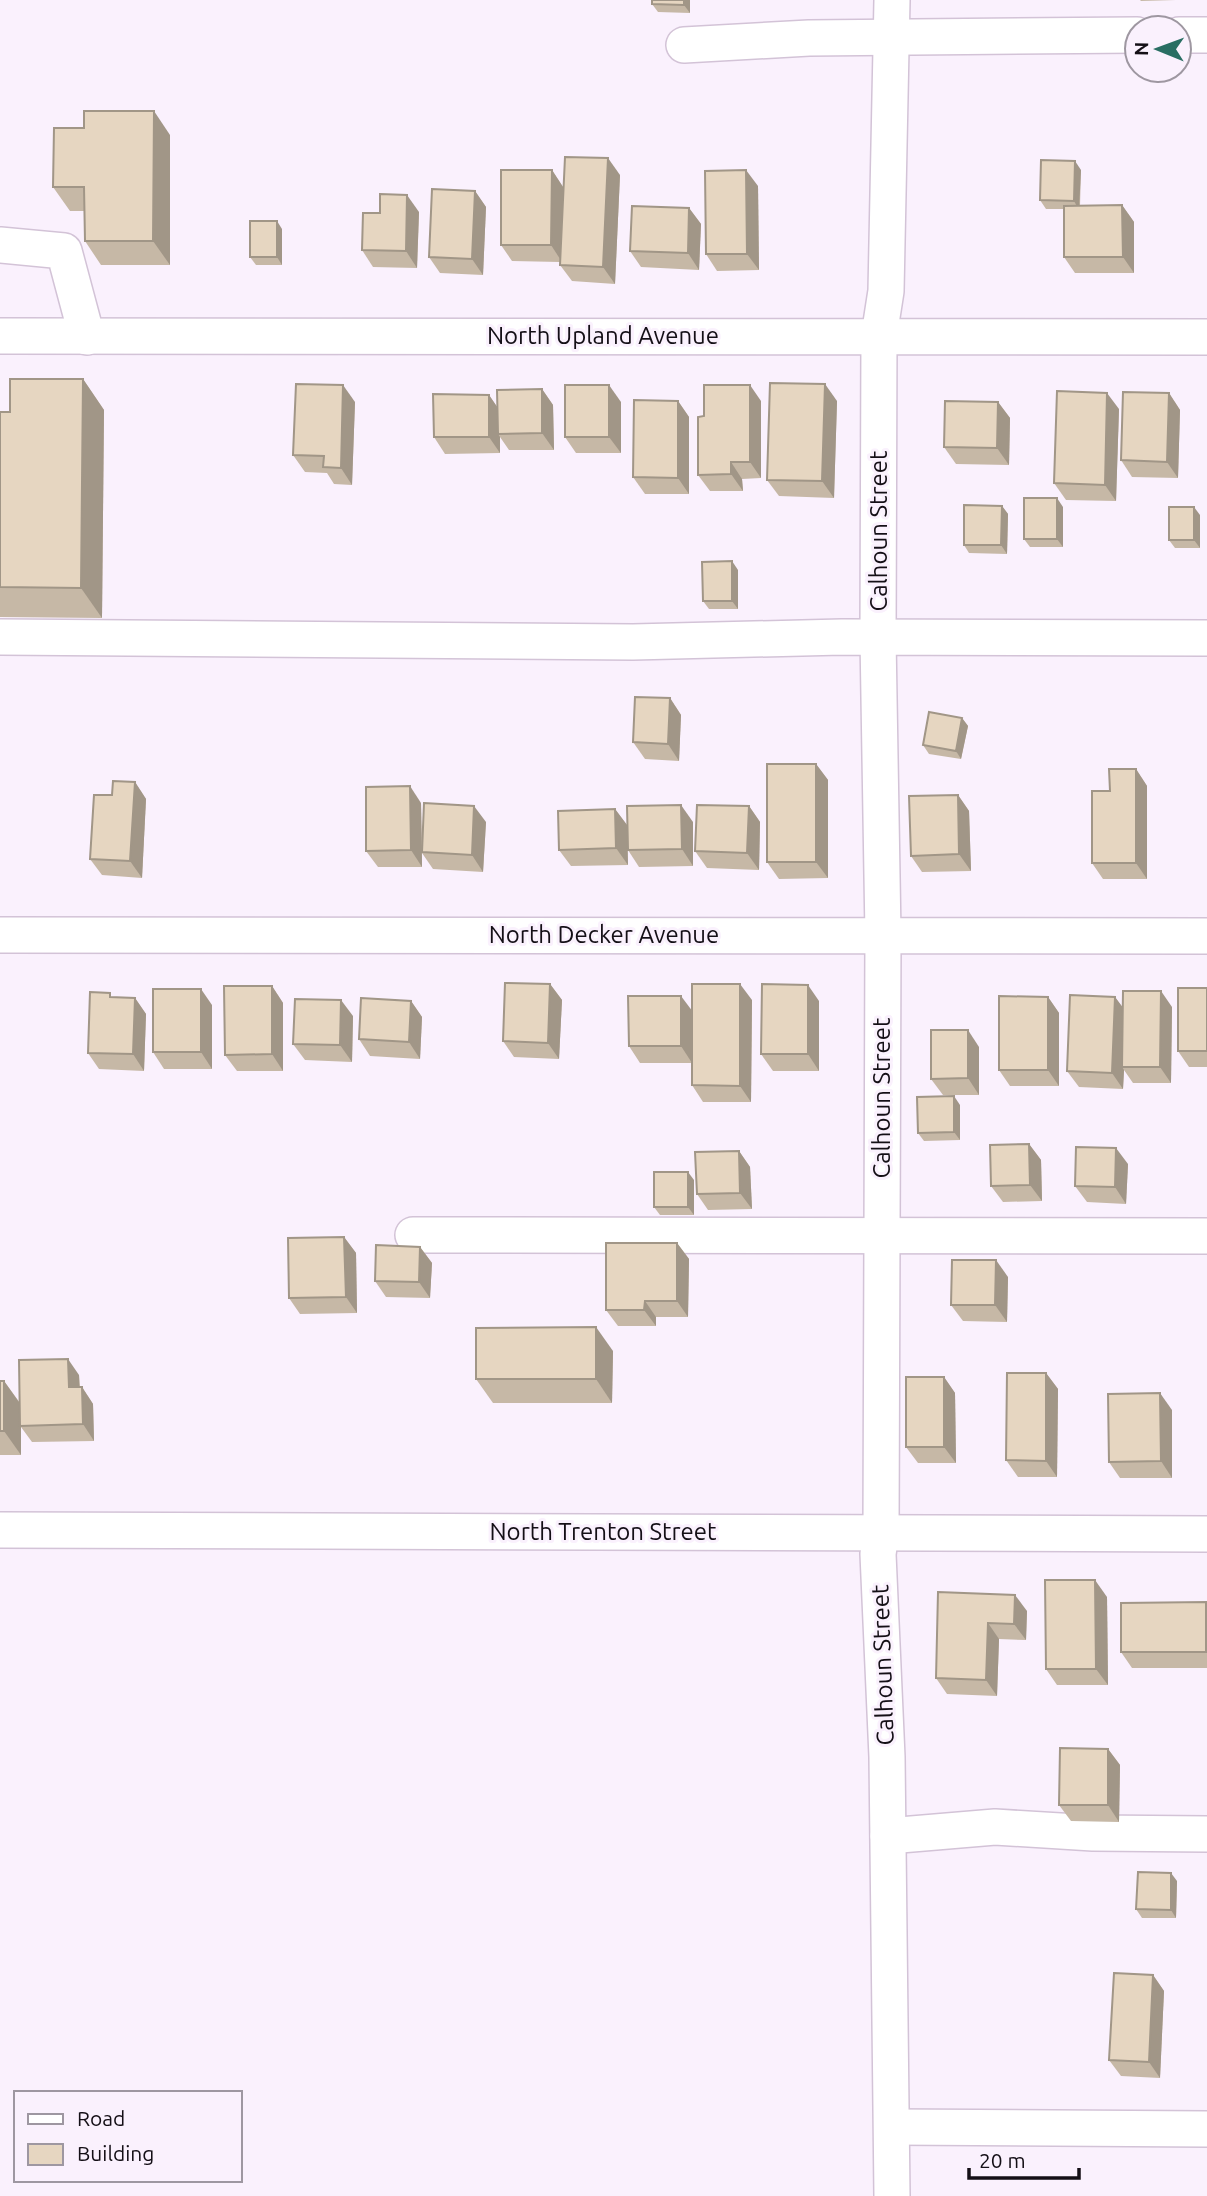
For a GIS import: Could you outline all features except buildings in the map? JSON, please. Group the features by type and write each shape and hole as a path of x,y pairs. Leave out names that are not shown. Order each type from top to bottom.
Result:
{"street":[{"name":"Calhoun Street","path":"892,0 886,291 879,336 878,638 883,935 881,1533 878,1554 888,1836 892,2196"},
{"path":"684,45 809,38 1123,36"},
{"path":"0,245 64,251 87,337"},
{"name":"North Upland Avenue","path":"0,336 1207,337"},
{"path":"0,637 620,642 878,638 1207,638"},
{"name":"North Decker Avenue","path":"0,935 1207,936"},
{"path":"413,1235 1207,1236"},
{"name":"North Trenton Street","path":"0,1530 1207,1534"},
{"path":"888,1836 995,1827 1093,1833 1207,1834"},
{"path":"893,2127 1207,2129"}]}
